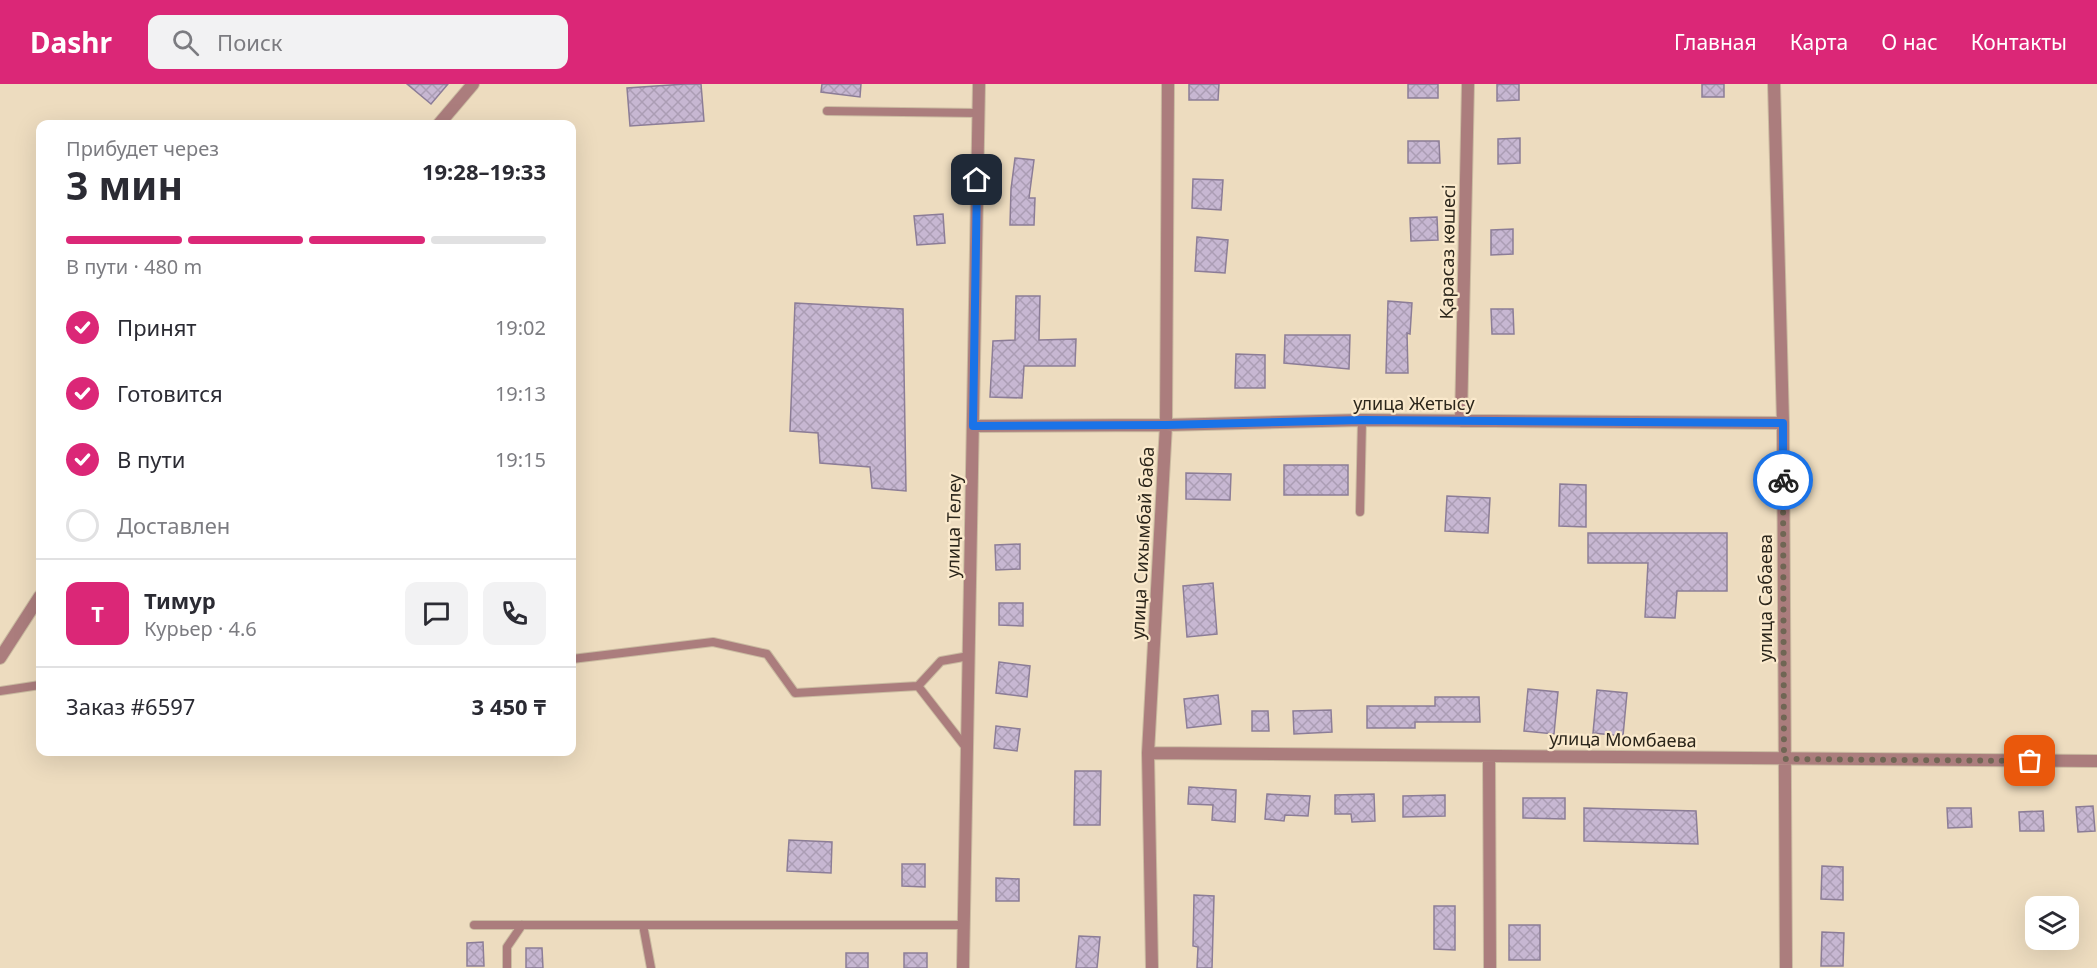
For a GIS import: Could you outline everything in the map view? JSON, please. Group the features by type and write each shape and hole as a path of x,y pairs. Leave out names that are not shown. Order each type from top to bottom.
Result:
{"street":[{"path":"442,120 473,84"},
{"name":"улица Телеу","path":"963,968 979,84"},
{"name":"улица Сихымбай баба","path":"1152,968 1148,753 1166,425 1168,84"},
{"name":"Қарасаз көшесі","path":"1461,422 1468,84"},
{"name":"улица Сабаева","path":"1774,84 1783,423 1786,968"},
{"name":"улица Жетысу","path":"973,426 1166,425 1362,420 1783,423"},
{"path":"0,658 36,602"},
{"name":"улица Момбаева","path":"1148,753 2097,762"},
{"path":"1489,756 1490,968"}],"lane":[{"path":"827,111 978,113"},
{"path":"1360,512 1362,420"},
{"path":"576,659 713,642 767,654 795,693 918,686 941,661 969,656"},
{"path":"0,691 36,686"},
{"path":"918,686 967,749"},
{"path":"507,968 507,947 522,925"},
{"path":"643,925 651,968"},
{"path":"474,926 964,925"}],"building":[{"path":"407,84 448,84 431,104"},
{"path":"701,84 704,121 630,126 627,88"},
{"path":"822,84 861,84 860,97 821,92"},
{"path":"1189,84 1219,84 1218,100 1189,100"},
{"path":"1408,84 1438,84 1438,98 1408,98"},
{"path":"1497,84 1519,84 1519,100 1497,101"},
{"path":"1702,84 1724,84 1724,97 1702,97"},
{"path":"1520,138 1520,163 1498,164 1498,139"},
{"path":"1408,141 1439,141 1440,163 1408,163"},
{"path":"1015,158 1034,160 1029,198 1035,198 1034,225 1010,225"},
{"path":"1193,179 1223,180 1221,210 1192,208"},
{"path":"943,214 945,243 917,245 914,216"},
{"path":"1437,217 1438,240 1411,241 1410,218"},
{"path":"1513,229 1513,254 1491,255 1491,230"},
{"path":"1197,237 1228,240 1225,273 1195,271"},
{"path":"1016,296 1040,296 1039,340 1076,339 1075,366 1024,366 1022,398 990,397 993,341 1015,340"},
{"path":"1388,301 1412,303 1410,334 1407,333 1408,373 1386,373"},
{"path":"795,303 903,309 906,491 872,488 870,467 820,463 818,433 790,431"},
{"path":"1491,309 1513,309 1514,334 1492,334"},
{"path":"1285,335 1350,335 1349,369 1284,363"},
{"path":"1236,354 1265,355 1265,388 1235,388"},
{"path":"1284,465 1348,465 1348,495 1284,495"},
{"path":"1186,473 1231,474 1230,500 1186,499"},
{"path":"1560,484 1586,485 1586,527 1559,526"},
{"path":"1447,496 1490,498 1488,533 1445,531"},
{"path":"1588,533 1727,533 1727,591 1677,591 1675,618 1645,617 1648,563 1588,563"},
{"path":"1020,544 1020,569 996,570 995,545"},
{"path":"1213,583 1217,634 1187,637 1183,586"},
{"path":"999,603 1023,603 1023,626 999,625"},
{"path":"999,662 1030,666 1027,697 996,693"},
{"path":"1528,689 1558,692 1554,734 1524,731"},
{"path":"1597,690 1627,693 1623,736 1593,733"},
{"path":"1218,695 1221,724 1187,728 1184,699"},
{"path":"1435,697 1479,697 1480,722 1415,722 1415,728 1367,728 1367,706 1435,706"},
{"path":"1331,710 1332,732 1294,734 1293,711"},
{"path":"1252,711 1268,711 1269,731 1252,731"},
{"path":"996,726 1020,729 1017,751 994,748"},
{"path":"1075,771 1101,771 1100,825 1074,825"},
{"path":"1189,787 1236,790 1235,822 1212,820 1213,805 1188,804"},
{"path":"1267,794 1310,796 1308,816 1285,815 1284,821 1265,819"},
{"path":"1374,794 1375,821 1352,822 1351,814 1335,814 1335,795"},
{"path":"1445,795 1445,816 1403,817 1403,796"},
{"path":"1523,798 1565,798 1565,819 1523,818"},
{"path":"2093,806 2095,831 2078,832 2076,807"},
{"path":"1584,808 1696,811 1698,844 1584,841"},
{"path":"1947,808 1971,808 1972,827 1948,828"},
{"path":"2043,811 2044,831 2020,831 2019,812"},
{"path":"789,840 832,842 831,873 787,871"},
{"path":"902,864 925,864 925,887 902,886"},
{"path":"1822,866 1843,867 1843,900 1821,899"},
{"path":"996,878 1019,879 1019,901 996,901"},
{"path":"1194,895 1214,896 1212,968 1197,968 1198,947 1193,946"},
{"path":"1434,906 1455,906 1455,950 1434,949"},
{"path":"1509,925 1540,925 1540,960 1509,960"},
{"path":"1822,932 1844,933 1843,966 1821,966"},
{"path":"1079,936 1100,937 1097,968 1076,968"},
{"path":"483,942 484,966 467,966 467,943"},
{"path":"526,948 542,948 543,968 526,968"},
{"path":"846,953 868,953 868,968 846,968"},
{"path":"904,953 927,953 927,968 904,968"}],"way so far":[{"path":"1783,480 1784,759 2030,761"}],"route":[{"path":"977,180 973,426 1166,425 1362,420 1783,423 1783,480"}]}
